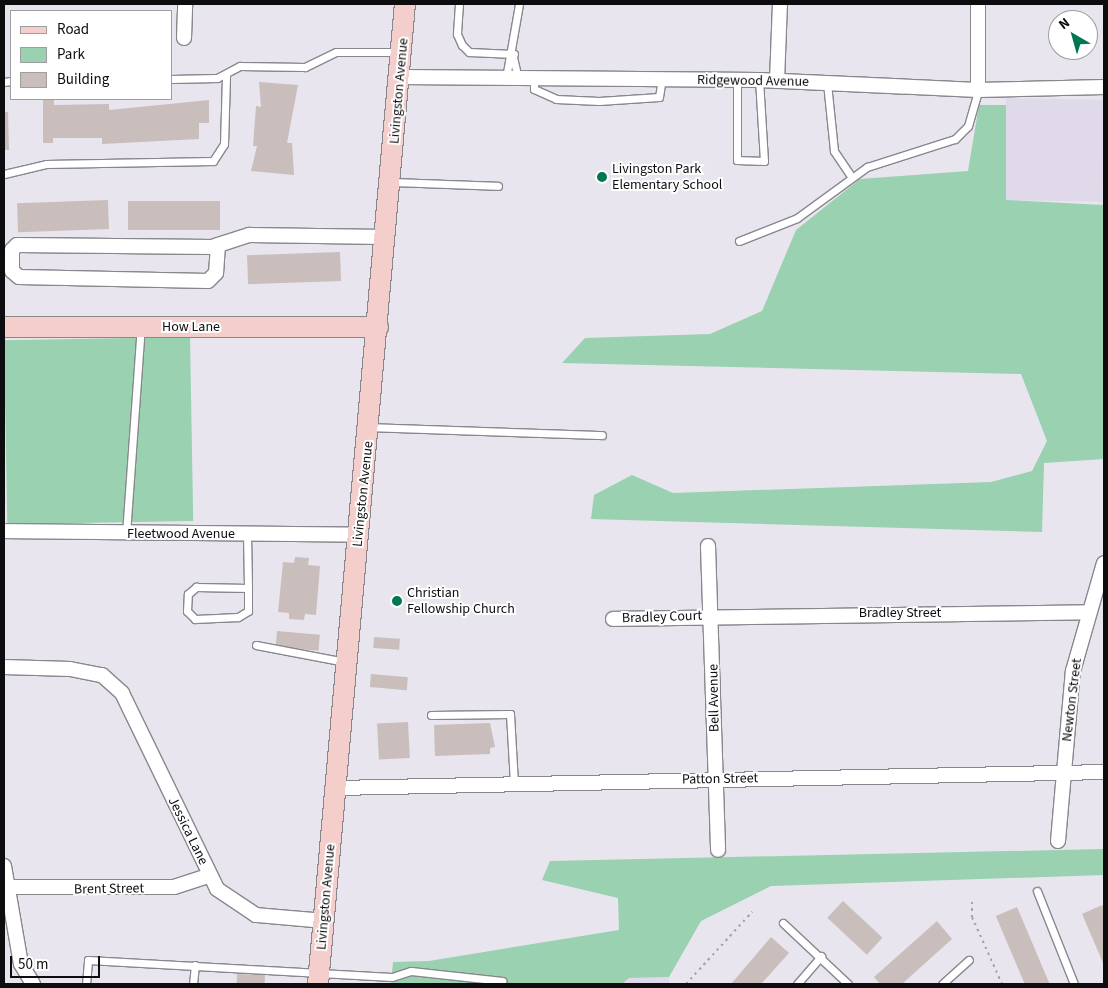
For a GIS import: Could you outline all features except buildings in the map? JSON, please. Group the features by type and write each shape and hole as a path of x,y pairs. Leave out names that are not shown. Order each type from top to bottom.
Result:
{"main road":[{"name":"Livingston Avenue","path":"318,978 401,77 406,4"},
{"name":"How Lane","path":"4,327 378,327"}],"street":[{"path":"184,38 185,4"},
{"path":"778,81 780,4"},
{"path":"978,4 978,90"},
{"name":"Ridgewood Avenue","path":"401,77 759,80 978,90 1104,87"},
{"path":"218,245 216,273 208,281 19,277 12,271 12,250 17,244 218,245 249,235 385,237"},
{"name":"Fleetwood Avenue","path":"4,531 126,534 359,535"},
{"name":"Bell Avenue","path":"708,546 712,615 718,850"},
{"name":"Newton Street","path":"1058,841 1073,671 1087,612 1104,563"},
{"name":"Bradley Street","path":"712,615 1087,612"},
{"name":"Bradley Court","path":"613,619 712,615"},
{"name":"Jessica Lane","path":"4,667 70,668 102,675 122,693 217,890 256,915 324,921"},
{"name":"Patton Street","path":"336,788 1104,772"},
{"path":"4,866 21,964 33,984"},
{"name":"Brent Street","path":"7,888 174,887 210,875"}],"lane":[{"path":"459,4 458,34 469,52 513,56"},
{"path":"512,78 519,4"},
{"path":"172,79 226,75 240,66 305,67 336,52 403,52"},
{"path":"512,78 513,56"},
{"path":"4,174 46,164 214,161 224,144 226,75"},
{"path":"534,78 534,89 556,99 599,101 659,97 662,79"},
{"path":"737,81 737,160 764,161 759,80"},
{"path":"828,82 834,151 850,175"},
{"path":"739,241 797,218 850,175 955,139 968,126 978,90"},
{"path":"390,182 498,186"},
{"path":"126,534 141,327"},
{"path":"369,427 602,435"},
{"path":"247,534 248,588 248,611 238,617 195,619 187,611 188,594 196,587 248,588"},
{"path":"256,645 347,662"},
{"path":"431,715 510,714 514,784"},
{"path":"1037,891 1074,984"},
{"path":"783,923 821,956 848,984"},
{"path":"797,984 821,956"},
{"path":"86,984 88,960 195,965 318,978 392,978 411,972 502,981"},
{"path":"942,984 969,960"},
{"path":"193,984 195,965"}],"path":[{"path":"972,902 972,918 1002,984"},
{"path":"686,984 752,912"}],"shaded area":[{"path":"1006,98 1104,100 1102,202 1004,200"},
{"path":"669,977 669,984 622,984 629,978"}],"green space":[{"path":"979,105 1006,105 1006,200 1104,205 1104,459 1044,463 1042,532 591,519 594,495 632,475 673,493 991,482 1032,471 1047,441 1021,374 562,363 585,338 710,334 762,311 796,230 860,179 968,171"},
{"path":"190,337 193,521 7,524 4,340"},
{"path":"1104,849 1104,875 771,886 701,921 669,977 629,978 622,984 391,984 393,962 429,961 619,930 618,898 542,880 550,861"}],"place":[{"name":"Livingston Park Elementary School","path":"602,177"},
{"name":"Christian Fellowship Church","path":"397,601"}]}
